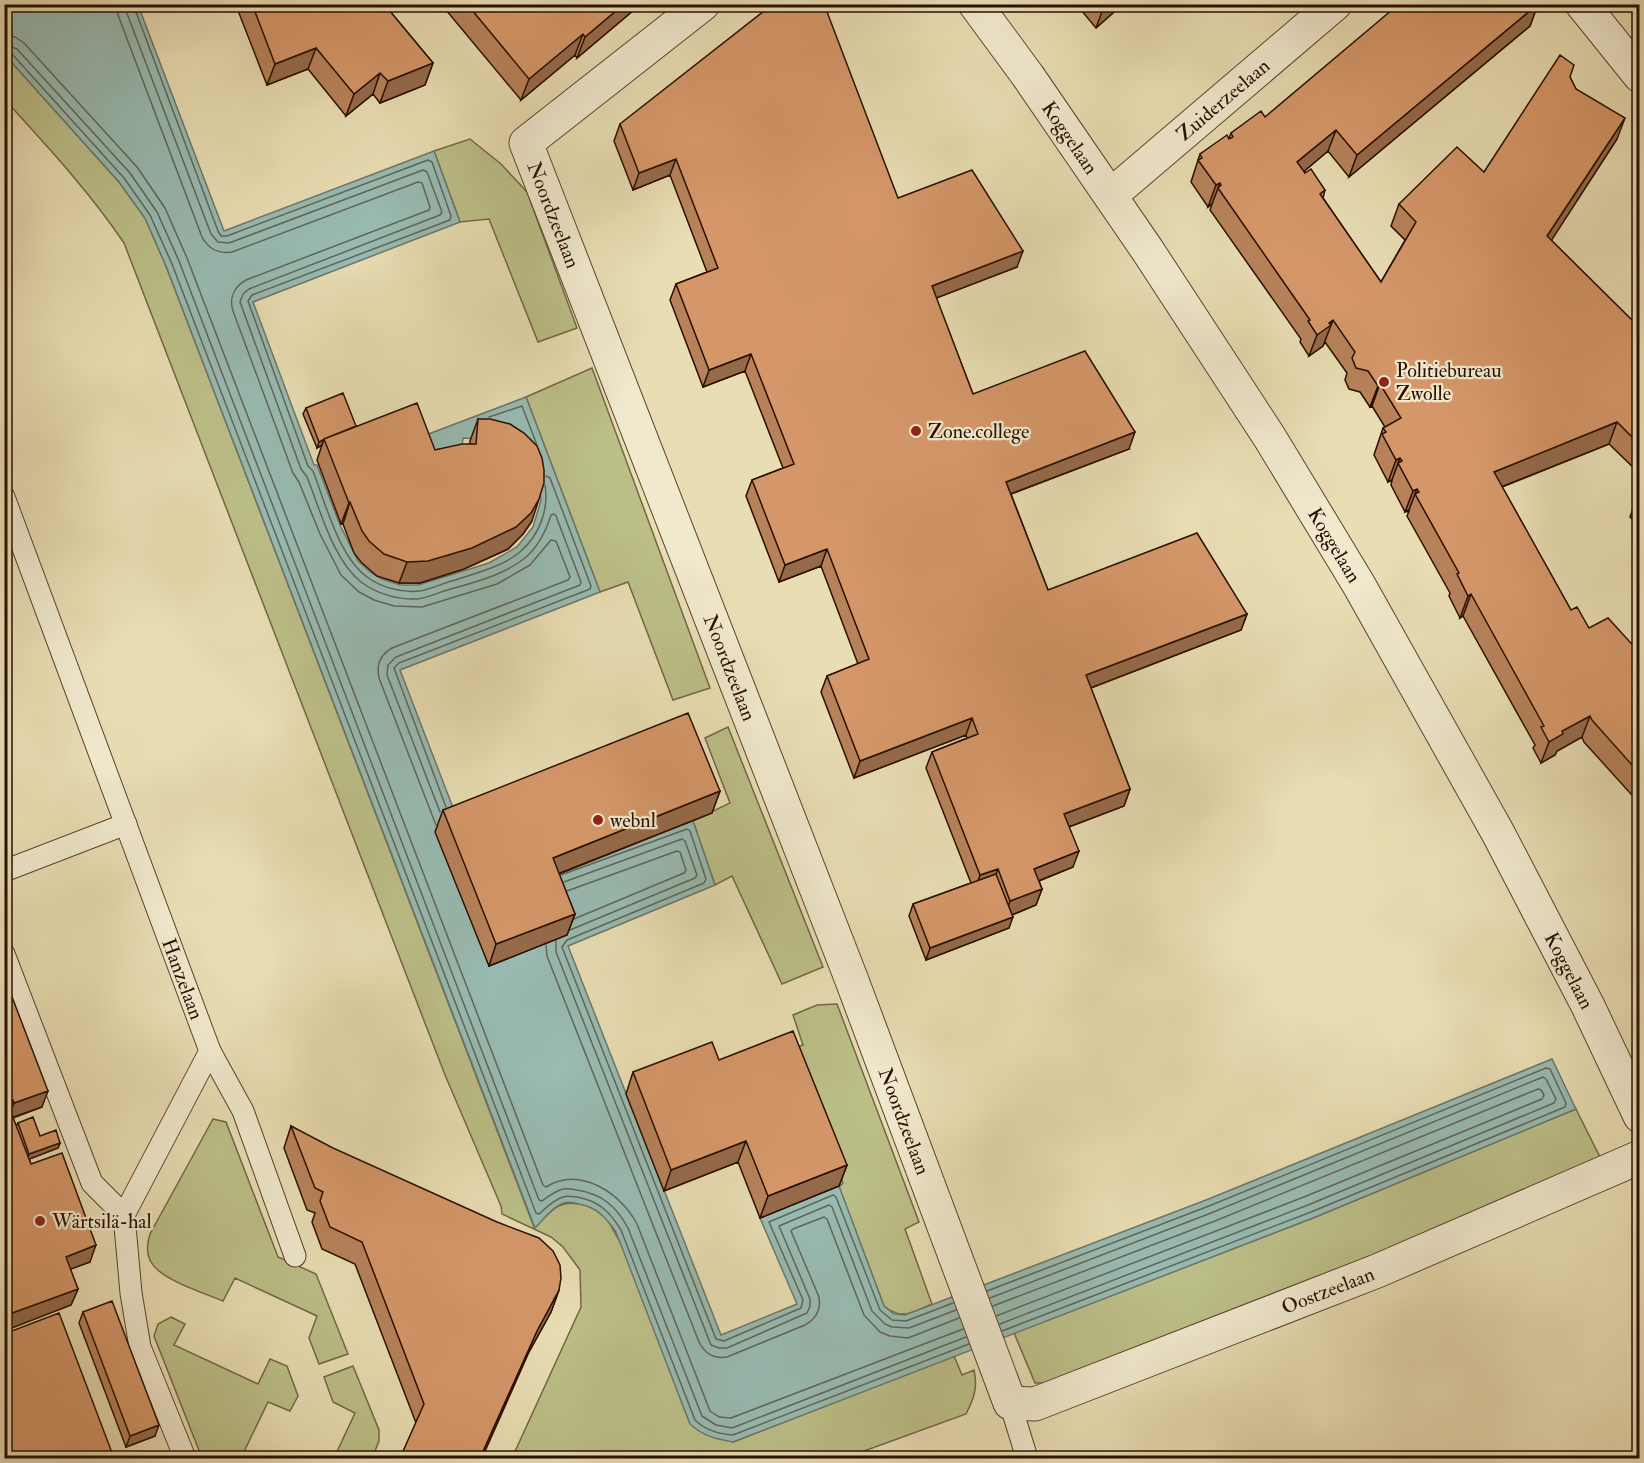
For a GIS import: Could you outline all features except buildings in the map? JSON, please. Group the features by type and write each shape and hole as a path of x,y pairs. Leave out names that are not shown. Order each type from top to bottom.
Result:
{"street":[{"name":"Noordzeelaan","path":"703,4 526,144 855,989 1010,1403"},
{"name":"Koggelaan","path":"975,4 1111,195 1270,438 1359,585 1498,833 1588,1006 1640,1116"},
{"name":"Zuiderzeelaan","path":"1111,195 1335,4"},
{"path":"1582,4 1640,76"},
{"name":"Oostzeelaan","path":"1010,1403 1035,1404 1366,1275 1640,1157"}],"lane":[{"name":"Hanzelaan","path":"4,497 9,524 126,824 210,1051 243,1111 295,1256"},
{"path":"4,871 126,824"},
{"path":"4,954 92,1183 124,1215"},
{"path":"185,1458 140,1347 131,1293 124,1215 210,1051"},
{"path":"1010,1403 1027,1458"}],"green space":[{"path":"5,55 119,182 145,218 166,266 534,1227 558,1206 570,1203 590,1207 607,1219 733,1442 954,1356 962,1375 974,1370 975,1393 966,1414 845,1458 512,1458 581,1307 580,1270 563,1247 551,1237 502,1214 501,1206 445,1075 124,243 82,187 5,100"},
{"path":"470,139 501,164 527,192 577,328 538,342 489,219 460,222 434,151"},
{"path":"592,368 710,688 673,700 628,582 600,592 526,397"},
{"path":"728,727 823,967 782,984 732,876 715,885 693,821 730,803 705,738"},
{"path":"837,1004 919,1222 905,1229 932,1304 908,1314 891,1311 884,1306 839,1187 843,1183 789,1050 803,1045 793,1015 817,1005"},
{"path":"1576,1109 1602,1161 1550,1186 1044,1383 1035,1383 1014,1333 1313,1218"},
{"path":"213,1119 226,1122 278,1257 316,1274 348,1354 319,1364 309,1338 317,1316 235,1278 223,1301 173,1280 156,1269 151,1262 148,1255 150,1234"},
{"path":"171,1317 185,1324 174,1345 258,1384 270,1359 287,1366 298,1396 290,1411 268,1402 241,1458 202,1458 154,1336 158,1324"},
{"path":"353,1366 379,1430 379,1441 372,1458 334,1458 355,1413 333,1402 324,1377"}],"water":[{"path":"5,5 138,5 224,231 434,151 460,222 253,302 314,465 317,465 340,525 358,561 382,579 400,585 418,585 489,563 517,547 533,527 541,500 538,477 495,440 463,438 462,446 427,458 418,438 526,397 600,592 400,670 487,896 693,821 715,885 568,946 721,1335 797,1304 760,1218 839,1186 884,1306 894,1314 905,1315 1206,1200 1552,1059 1576,1109 1313,1218 733,1442 710,1436 695,1428 690,1424 616,1232 609,1222 585,1205 568,1202 556,1207 535,1228 166,266 145,218 119,182 5,55"}],"place":[{"name":"Politiebureau Zwolle","path":"1384,382"},
{"name":"Zone.college","path":"916,431"},
{"name":"webnl","path":"598,820"},
{"name":"Wärtsilä-hal","path":"40,1221"}]}
